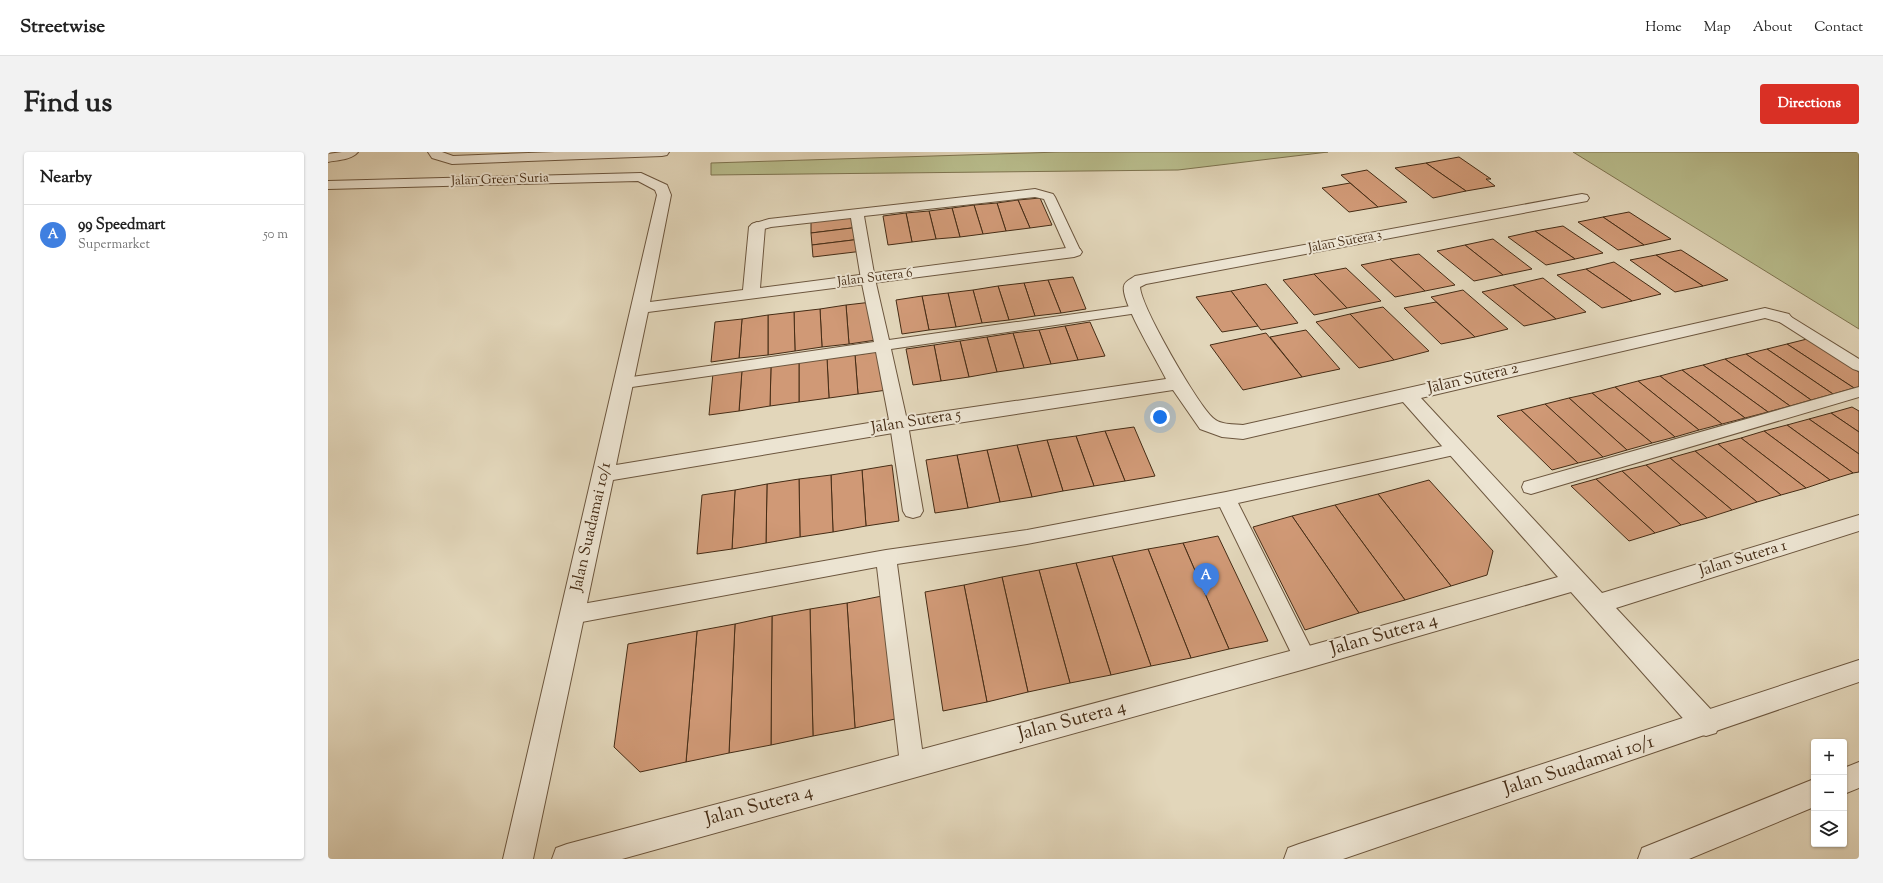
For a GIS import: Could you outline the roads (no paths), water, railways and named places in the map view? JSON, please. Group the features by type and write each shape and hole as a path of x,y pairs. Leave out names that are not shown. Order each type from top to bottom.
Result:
{"street":[{"path":"435,152 436,155 452,160 662,152"},
{"name":"Jalan Green Suria","path":"328,185 641,177 662,188 664,196"},
{"name":"Jalan Suadamai 10/1","path":"518,859 571,615 605,474 664,196"},
{"name":"Jalan Sutera 3","path":"1138,309 1132,292 1132,285 1141,280 1582,198"},
{"path":"751,293 757,226"},
{"name":"Jalan Sutera 6","path":"641,308 1074,252"},
{"name":"Jalan Sutera 2","path":"1138,309 1178,383 1207,424 1222,430 1243,432 1765,313 1783,318"},
{"name":"Jalan Sutera 5","path":"605,474 899,425 1178,383"},
{"path":"1407,394 1706,724"},
{"name":"Jalan Sutera 1","path":"1598,604 1626,594 1859,523"},
{"name":"Jalan Sutera 4","path":"567,859 1305,658 1576,581"},
{"name":"Jalan Suadamai 10/1","path":"1299,859 1706,724 1859,671"},
{"path":"1847,780 1859,775"},
{"path":"1653,859 1811,794"}],"lane":[{"path":"328,158 342,156 352,152"},
{"path":"757,226 769,222 1043,194 1049,197 1074,252"},
{"path":"857,213 868,279 899,425 913,511"},
{"path":"625,383 1138,309"},
{"name":"Jalan Sutera 2","path":"1783,318 1859,366"},
{"path":"1531,487 1859,392"},
{"path":"571,615 886,558 1027,536 1226,499 1457,449"},
{"path":"1226,499 1305,658"},
{"path":"886,558 912,764"}],"place":[{"name":"99 Speedmart","path":"1206,596"}]}
